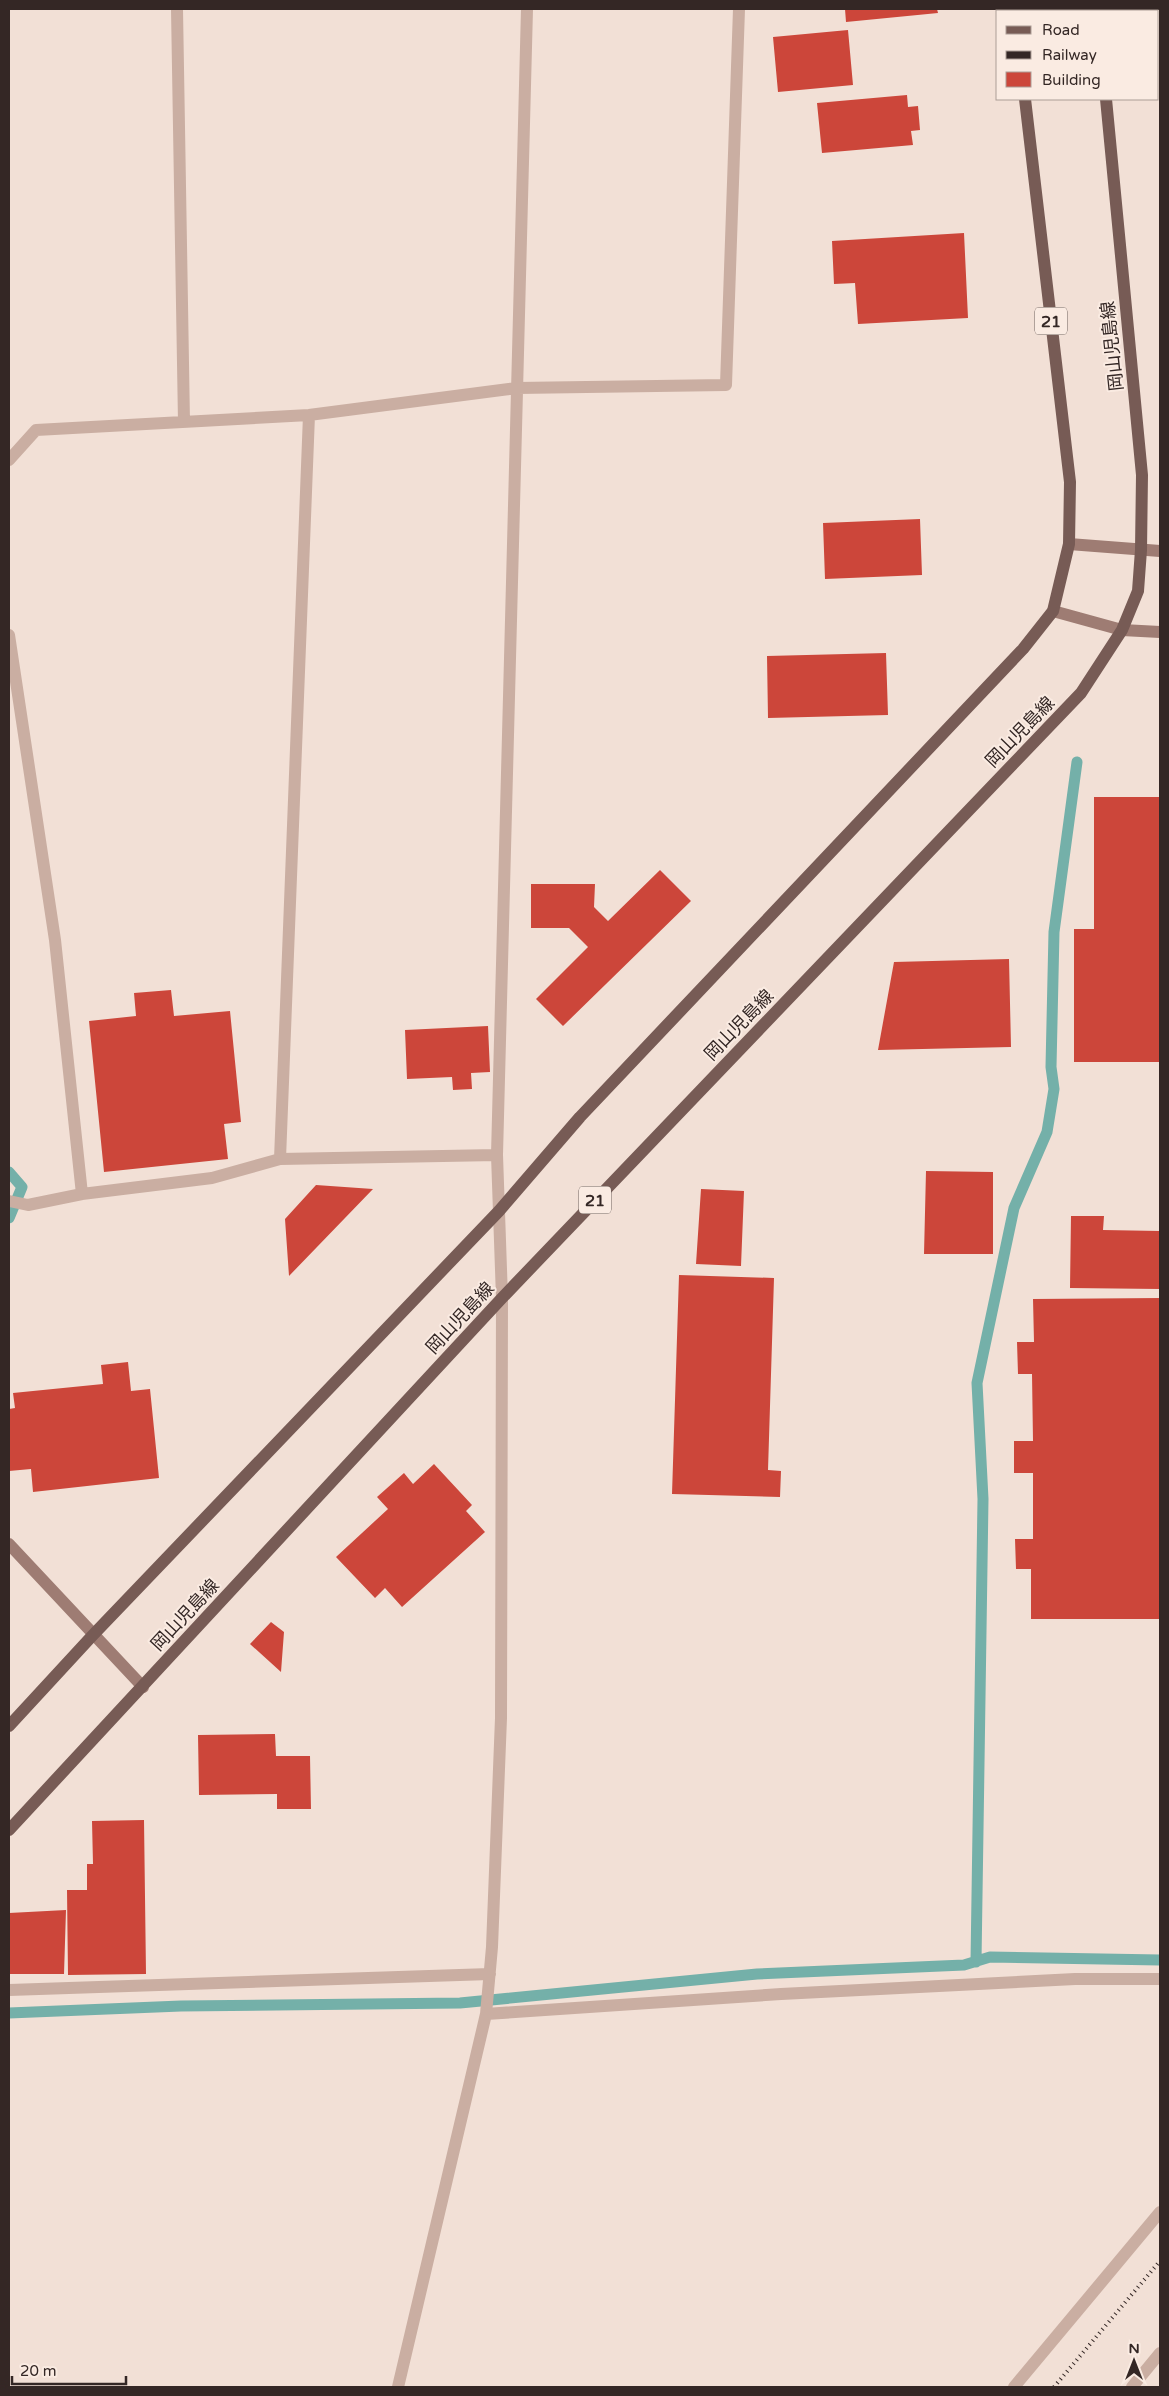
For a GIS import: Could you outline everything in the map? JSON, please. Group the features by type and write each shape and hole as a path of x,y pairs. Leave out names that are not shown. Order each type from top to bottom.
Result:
{"main road":[{"name":"21","path":"9,1726 92,1636 499,1211 580,1117 1016,656 1053,611 1068,544 1070,482 1025,100"},
{"name":"岡山児島線","path":"9,1830 502,1298 1081,694 1122,630 1138,590 1141,550 1142,475 1106,100"}],"street":[{"path":"177,9 184,422"},
{"path":"398,2387 487,2009 489,1978 501,1718 502,1298 498,1155 527,9"},
{"path":"9,460 36,430 309,415 517,388 726,385 739,9"},
{"path":"280,1159 309,415"},
{"path":"1068,544 1160,551"},
{"path":"1053,611 1122,630 1160,632"},
{"path":"9,635 55,940 82,1194"},
{"path":"9,1201 28,1205 82,1194 212,1178 280,1159 498,1155"},
{"path":"9,1544 92,1636 142,1687"},
{"path":"9,1990 489,1978"},
{"path":"487,2009 1075,1979 1160,1979"},
{"path":"1014,2387 1160,2212"},
{"path":"1132,2387 1160,2353"}],"building":[{"path":"845,9 937,9 938,13 846,22"},
{"path":"848,30 853,85 778,92 773,37"},
{"path":"907,95 908,107 918,106 920,130 911,131 913,145 822,153 817,103"},
{"path":"964,233 968,318 858,324 855,283 834,284 832,241"},
{"path":"920,519 922,575 825,579 823,523"},
{"path":"886,653 888,715 768,718 767,656"},
{"path":"1094,797 1160,797 1160,1062 1074,1062 1074,929 1094,929"},
{"path":"660,870 691,901 563,1026 536,999 588,947 569,928 531,928 531,884 595,884 594,907 608,921"},
{"path":"1009,959 1011,1047 878,1050 894,962"},
{"path":"171,990 174,1016 230,1011 241,1122 224,1124 228,1159 104,1172 89,1021 136,1016 134,993"},
{"path":"488,1026 490,1072 471,1073 472,1089 453,1090 452,1077 407,1079 405,1030"},
{"path":"926,1171 993,1172 993,1254 924,1254"},
{"path":"316,1185 373,1189 289,1276 285,1219"},
{"path":"701,1189 744,1191 741,1266 696,1264"},
{"path":"1071,1216 1104,1216 1103,1230 1160,1231 1160,1289 1070,1288"},
{"path":"679,1275 774,1278 768,1470 781,1471 780,1497 672,1494"},
{"path":"1160,1298 1160,1619 1031,1619 1031,1569 1016,1569 1015,1539 1033,1539 1033,1473 1014,1473 1014,1441 1033,1441 1032,1374 1018,1374 1017,1342 1034,1342 1033,1299"},
{"path":"128,1362 131,1391 150,1389 159,1478 33,1492 31,1469 9,1471 9,1409 15,1408 13,1393 103,1384 101,1365"},
{"path":"434,1464 472,1505 466,1511 485,1532 402,1607 385,1588 375,1598 336,1557 388,1509 377,1497 404,1473 413,1484"},
{"path":"271,1622 284,1632 281,1672 250,1644"},
{"path":"275,1734 276,1756 310,1756 311,1809 277,1809 277,1794 199,1795 198,1735"},
{"path":"144,1820 146,1974 68,1975 67,1890 87,1890 87,1864 93,1864 92,1821"},
{"path":"66,1910 64,1974 9,1974 9,1913"}],"waterway":[{"path":"976,1962 983,1499 977,1383 1014,1208 1047,1132 1054,1089 1051,1067 1054,932 1077,762"},
{"path":"9,1172 22,1187 9,1218"},
{"path":"9,2013 181,2006 460,2003 757,1974 964,1965 990,1957 1160,1960"}],"railway":[{"path":"1054,2387 1160,2261"}]}
